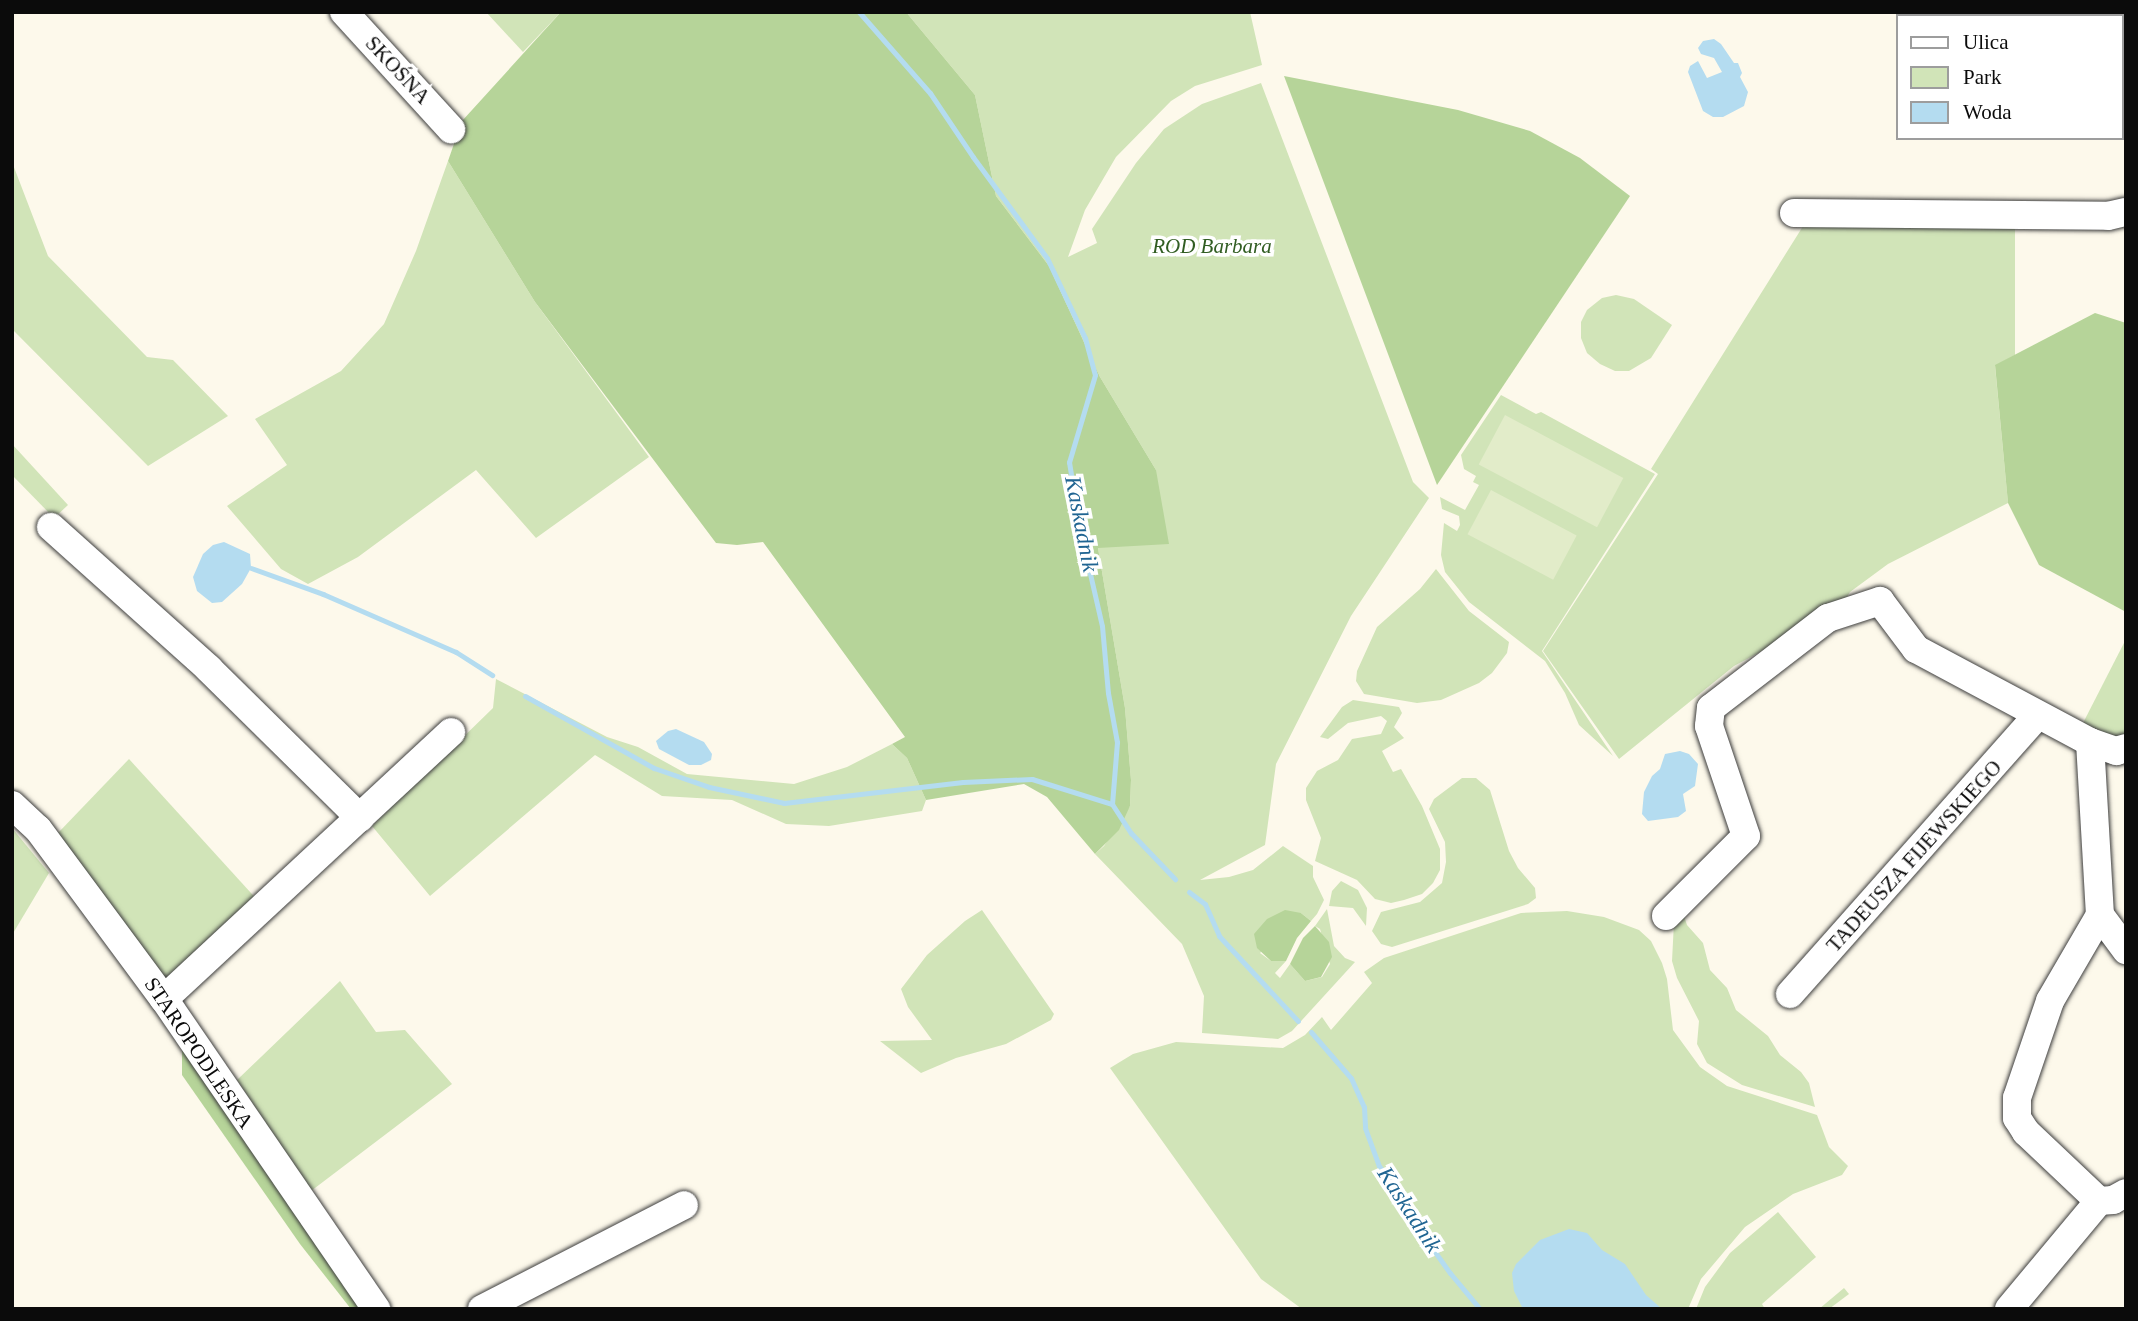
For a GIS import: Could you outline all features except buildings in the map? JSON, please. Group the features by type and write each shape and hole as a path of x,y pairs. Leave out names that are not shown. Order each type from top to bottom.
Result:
{"street":[{"name":"SKOŚNA","path":"344,12 451,129"},
{"path":"1794,213 2108,216 2126,212"},
{"path":"51,527 209,669 360,818"},
{"path":"1665,916 1746,836 1709,726 1711,708 1828,618 1880,601 1916,649 2090,743 2116,751 2126,748"},
{"name":"TADEUSZA FIJEWSKIEGO","path":"1790,994 2037,716"},
{"path":"164,999 451,732"},
{"path":"2090,743 2100,915 2126,950"},
{"name":"STAROPODLESKA","path":"12,805 38,829 164,999 376,1309"},
{"path":"2099,1201 2026,1132 2017,1118 2017,1098 2050,1001 2100,915"},
{"path":"2009,1309 2099,1201 2113,1200 2126,1193"},
{"path":"482,1309 684,1205"}],"green space":[{"path":"486,12 561,12 523,52"},
{"path":"561,12 906,12 975,95 996,196 1049,266 1100,377 1156,470 1169,544 1098,548 1125,708 1131,780 1130,806 1119,830 1095,854 1047,797 1024,784 926,800 907,758 892,744 905,737 763,542 737,545 716,543 535,302 448,161 462,121"},
{"name":"ROD Barbara","path":"906,12 1250,12 1262,65 1195,86 1171,101 1116,157 1085,210 1068,257 1097,243 1092,229 1136,163 1164,129 1202,104 1261,83 1413,482 1429,498 1351,616 1276,764 1265,845 1200,880 1229,877 1253,870 1283,846 1313,866 1313,877 1324,900 1317,914 1311,921 1301,913 1260,953 1271,961 1286,961 1275,973 1280,978 1290,964 1305,981 1322,977 1330,964 1320,929 1315,926 1327,909 1334,946 1345,958 1355,962 1292,1031 1278,1039 1202,1033 1204,996 1182,944 1095,854 1104,846 1130,806 1131,780 1125,708 1098,548 1156,470 1100,377 1049,266 996,196 975,95"},
{"path":"1284,76 1458,110 1530,131 1580,158 1630,196 1437,485"},
{"path":"448,161 535,302 649,457 536,538 476,470 358,557 308,584 281,569 227,506 287,465 255,419 341,371 384,324 416,251"},
{"path":"12,162 48,256 147,357 173,360 228,416 148,466 12,329"},
{"path":"1810,215 2015,226 2015,355 1995,366 2008,503 1888,564 1850,592 1840,609 1734,666 1619,759 1543,651 1658,474 1651,469"},
{"path":"1616,295 1634,299 1672,325 1651,358 1629,371 1615,371 1600,364 1587,353 1581,338 1581,322 1587,310 1602,298"},
{"path":"2095,313 2126,323 2126,612 2039,565 2008,503 1995,365"},
{"path":"1501,395 1536,414 1541,412 1655,474 1542,651 1613,756 1579,725 1565,693 1545,661 1469,602 1445,572 1441,555 1444,523 1457,531 1460,525 1459,516 1442,509 1440,497 1465,510 1479,485 1473,482 1476,476 1464,469 1461,455"},
{"path":"1505,415 1623,478 1597,527 1479,464"},
{"path":"12,444 68,505 54,518 12,475"},
{"path":"1491,490 1577,536 1553,580 1468,534"},
{"path":"1436,569 1469,611 1509,642 1507,653 1492,673 1479,683 1441,700 1417,703 1364,694 1356,681 1357,671 1377,627 1420,589"},
{"path":"2126,639 2126,737 2108,736 2083,723"},
{"path":"496,679 607,737 638,747 687,774 794,784 847,767 892,744 907,758 926,800 922,811 829,826 786,824 732,800 662,796 595,755 430,896 372,826 493,708"},
{"path":"1353,700 1399,707 1402,713 1394,727 1404,738 1382,751 1393,772 1401,769 1422,806 1440,849 1440,870 1433,883 1422,894 1391,903 1375,899 1357,880 1315,861 1321,838 1306,800 1306,788 1317,771 1338,760 1352,739 1381,734 1387,721 1381,716 1348,723 1328,739 1320,737 1342,707"},
{"path":"129,759 261,904 166,988 58,833"},
{"path":"1462,778 1476,778 1490,790 1509,851 1518,868 1535,888 1536,898 1528,904 1392,947 1381,944 1372,931 1381,912 1420,902 1442,883 1446,862 1445,842 1429,809 1434,799"},
{"path":"12,828 49,873 12,935"},
{"path":"1341,881 1358,890 1367,908 1366,926 1353,908 1329,906 1332,891"},
{"path":"982,910 1054,1014 1051,1020 1006,1044 956,1058 921,1073 880,1041 932,1040 908,1007 901,989 927,955 965,921"},
{"path":"1285,910 1301,913 1311,921 1297,938 1286,961 1271,961 1257,948 1254,934 1267,919"},
{"path":"1567,911 1604,917 1639,930 1651,941 1662,963 1667,979 1673,1030 1700,1067 1727,1086 1817,1115 1829,1147 1848,1166 1842,1175 1793,1194 1745,1227 1701,1279 1688,1309 1302,1309 1261,1279 1110,1068 1133,1054 1176,1042 1283,1048 1305,1035 1322,1017 1331,1030 1372,983 1364,972 1384,958 1521,913"},
{"path":"1683,913 1687,925 1703,943 1710,970 1727,988 1736,1010 1768,1036 1780,1055 1801,1072 1809,1083 1815,1107 1742,1085 1707,1063 1697,1044 1699,1021 1677,978 1672,961 1674,922"},
{"path":"1315,926 1329,942 1332,957 1321,977 1305,981 1290,964 1303,938"},
{"path":"340,981 376,1032 405,1030 452,1084 311,1191 237,1080"},
{"path":"182,1045 367,1309 351,1309 300,1244 182,1075"},
{"path":"1778,1212 1816,1257 1762,1304 1765,1309 1696,1309 1705,1287 1730,1253"},
{"path":"1844,1288 1849,1294 1829,1309 1819,1309"}],"water":[{"path":"1714,39 1721,44 1734,63 1738,63 1742,73 1740,77 1748,92 1744,106 1723,117 1713,117 1703,111 1688,72 1690,66 1698,61 1707,78 1722,72 1714,58 1701,54 1698,48 1703,41"},
{"path":"224,542 250,554 251,568 242,584 222,602 212,603 197,591 193,577 203,554 213,545"},
{"path":"676,729 704,742 712,754 711,760 701,765 689,765 659,749 656,741 668,731"},
{"path":"1680,751 1689,754 1698,764 1695,786 1683,794 1686,811 1678,817 1648,821 1642,814 1644,792 1652,776 1660,769 1665,754"},
{"path":"1569,1229 1587,1233 1602,1250 1625,1264 1646,1295 1662,1309 1523,1309 1514,1291 1512,1273 1516,1264 1540,1240"}],"waterway":[{"name":"Kaskadnik","path":"859,12 930,93 1047,258 1085,338 1095,375 1069,462 1080,530 1102,626 1108,693 1117,742 1112,804 1131,833 1175,879"},
{"path":"251,568 323,594 456,652 492,675"},
{"path":"525,696 654,768 709,787 784,803 963,782 1032,779 1112,804"},
{"name":"Kaskadnik","path":"1189,892 1205,904 1219,936 1298,1021"},
{"name":"Kaskadnik","path":"1311,1032 1351,1078 1364,1107 1365,1128 1379,1166 1395,1185 1415,1224 1480,1309"}]}
